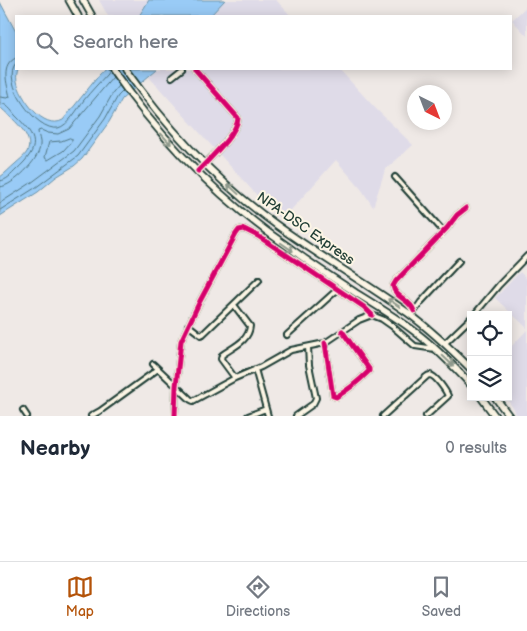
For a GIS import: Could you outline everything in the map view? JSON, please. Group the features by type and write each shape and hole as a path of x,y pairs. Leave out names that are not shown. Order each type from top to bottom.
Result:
{"main road":[{"path":"69,0 77,15"},
{"path":"83,0 91,15"},
{"path":"113,70 135,101 166,138 226,198 266,231 318,268 404,324 435,348 467,380"},
{"name":"NPA-DSC Express","path":"126,70 170,127 240,196 276,225 413,314 467,365"},
{"path":"484,401 495,416"},
{"path":"498,401 509,416"}],"street":[{"path":"172,77 181,70"},
{"path":"196,70 238,118 238,122 229,137 198,171"},
{"path":"395,177 444,232"},
{"path":"413,314 412,305 395,292 392,286 444,232 457,215 466,208"},
{"path":"175,416 181,341 239,230 244,229 258,236 364,307 372,316 382,319 392,326 415,346 435,348"},
{"path":"477,311 527,256"},
{"path":"413,314 421,302 459,260"},
{"path":"188,325 201,334 260,280"},
{"path":"287,335 338,289"},
{"path":"234,305 250,326 246,337 220,357 235,378"},
{"path":"153,364 194,402 235,378 261,367 291,350 325,343 359,320 372,316"},
{"path":"445,343 467,322"},
{"path":"325,343 333,396 336,398 369,371 342,331"},
{"path":"296,416 313,404 316,398 309,365 308,346"},
{"path":"91,416 100,412 158,369"},
{"path":"255,369 268,416"},
{"path":"383,416 429,375 433,376 448,396 426,416"},
{"path":"23,410 27,416"},
{"path":"248,416 266,410"}],"shaded area":[{"path":"99,0 149,0 140,15 107,15"},
{"path":"225,0 276,0 290,15 211,15"},
{"path":"527,6 527,36 512,20"},
{"path":"156,70 340,70 413,145 385,170 373,207 362,190 336,160 282,220 263,202 149,77"},
{"path":"520,272 527,279 527,328 512,314 512,311 509,311 495,298"},
{"path":"527,330 527,416 517,416 509,401 512,401 512,346"}],"water":[{"path":"149,0 225,0 211,15 140,15"},
{"path":"0,2 15,30 15,70 18,70 17,81 19,88 34,111 48,121 63,120 103,70 156,70 122,99 109,122 82,159 38,192 0,216 0,177 27,152 29,146 21,127 0,107"}],"cycle path":[{"path":"196,70 238,118 237,124 228,138 198,171"},
{"path":"414,311 394,290 393,286 457,215 466,208"},
{"path":"175,416 181,341 200,301 239,230 244,229 258,236 364,307 372,315"},
{"path":"325,343 333,396 336,397 369,371 342,331"}]}
